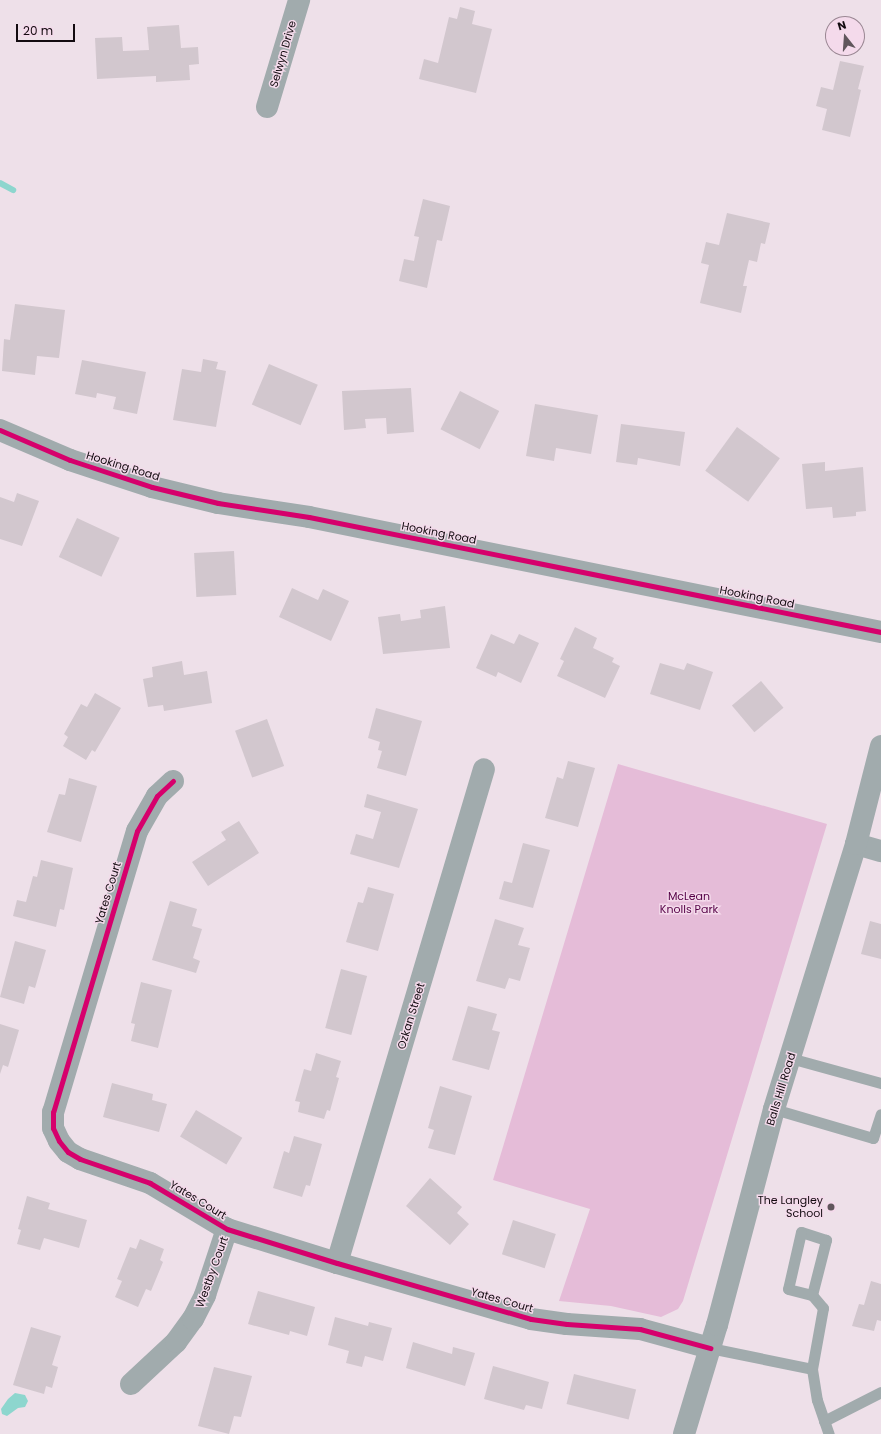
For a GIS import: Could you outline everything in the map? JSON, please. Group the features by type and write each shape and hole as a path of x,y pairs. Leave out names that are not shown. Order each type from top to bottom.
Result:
{"street":[{"name":"Selwyn Drive","path":"268,107 299,0"},
{"name":"Hooking Road","path":"0,430 70,460 152,487 218,502 309,517 881,632"},
{"name":"Balls Hill Road","path":"684,1434 710,1348 774,1109 856,844 881,746"},
{"name":"Ozkan Street","path":"337,1263 484,769"},
{"name":"Yates Court","path":"173,781 157,796 137,831 53,1112 53,1128 63,1147 80,1159 150,1184 227,1229 337,1263 531,1319 567,1324 640,1329 710,1348"},
{"path":"856,844 881,851"},
{"name":"Westby Court","path":"131,1384 176,1342 193,1319 205,1295 227,1229"}],"lane":[{"path":"790,1058 881,1083"},
{"path":"774,1109 873,1138 881,1114"},
{"path":"812,1295 826,1240 801,1232 788,1289 812,1295 823,1308 812,1369 824,1421 829,1434"},
{"path":"710,1348 812,1369"},
{"path":"824,1421 881,1392"}],"green space":[{"name":"McLean Knolls Park","path":"618,764 827,824 683,1301 678,1309 661,1317 611,1306 559,1301 590,1209 493,1180"}],"shaded area":[{"path":"15,1393 25,1395 28,1401 25,1407 18,1408 7,1416 2,1414 1,1409 8,1399"}],"building":[{"path":"460,7 475,11 472,24 492,29 476,93 419,79 424,59 438,63 449,17 457,19"},
{"path":"179,25 181,48 198,47 199,64 189,65 190,80 156,82 156,76 97,79 95,38 122,37 123,51 149,50 147,27"},
{"path":"840,61 864,66 858,89 861,90 850,137 822,130 827,109 816,106 821,87 833,90"},
{"path":"423,199 450,206 442,241 437,240 427,288 399,281 404,259 414,261 419,237 414,236"},
{"path":"727,213 770,223 765,244 761,243 757,262 749,260 743,286 747,286 741,313 700,303 709,265 701,263 706,242 719,245"},
{"path":"15,304 65,310 59,358 37,356 35,375 2,371 4,339 10,340"},
{"path":"203,359 218,362 216,369 226,371 216,427 173,420 182,369 201,372"},
{"path":"82,360 146,372 137,414 113,409 116,397 97,393 96,398 75,394"},
{"path":"269,364 318,385 301,425 252,405"},
{"path":"411,388 414,432 387,434 386,418 365,419 366,428 344,430 342,391"},
{"path":"460,391 499,411 480,449 440,429"},
{"path":"535,404 598,415 591,454 556,448 554,461 526,456"},
{"path":"621,424 685,432 680,466 638,458 637,465 616,462"},
{"path":"737,427 780,458 748,502 705,471"},
{"path":"825,462 825,471 863,467 866,511 856,512 856,516 833,518 832,507 806,509 802,464"},
{"path":"17,493 39,501 22,546 0,539 0,497 14,502"},
{"path":"77,518 120,538 101,577 59,557"},
{"path":"234,551 236,595 196,597 194,553"},
{"path":"292,588 318,600 323,589 349,601 331,641 279,617"},
{"path":"445,606 450,648 383,654 378,617 400,614 401,621 421,618 420,610"},
{"path":"575,627 597,638 593,648 614,658 612,662 620,666 605,698 557,676 564,661 560,659"},
{"path":"491,634 514,644 519,634 539,643 521,683 498,672 496,677 476,668"},
{"path":"182,661 184,675 207,671 212,703 164,711 163,705 148,707 143,679 153,677 152,667"},
{"path":"660,663 684,670 687,663 713,672 700,710 650,694"},
{"path":"761,681 783,708 754,732 732,705"},
{"path":"95,693 121,708 95,752 92,750 86,760 63,746 68,737 64,734 81,704 87,707"},
{"path":"376,708 422,721 406,776 377,768 382,751 378,750 380,742 368,738"},
{"path":"267,719 284,766 252,778 235,731"},
{"path":"568,761 595,768 578,827 545,818 557,777 563,779"},
{"path":"69,778 97,786 81,842 47,832 59,794 65,795"},
{"path":"367,794 418,809 399,868 350,854 356,834 373,839 381,812 364,807"},
{"path":"239,821 259,853 208,886 192,862 226,840 221,832"},
{"path":"523,843 550,850 533,908 499,899 504,881 512,883"},
{"path":"41,860 73,868 64,910 60,909 56,927 13,916 17,900 26,902 33,876 37,877"},
{"path":"368,887 394,894 378,951 346,942 358,902 363,903"},
{"path":"170,901 197,909 192,926 202,929 193,958 200,961 196,973 152,960"},
{"path":"495,919 524,928 518,945 530,948 520,981 509,978 505,989 476,981"},
{"path":"870,921 881,924 881,959 861,954"},
{"path":"15,941 46,950 35,988 29,986 24,1004 0,997"},
{"path":"341,969 367,976 351,1035 325,1028"},
{"path":"141,982 172,990 158,1048 131,1041 135,1024 131,1023"},
{"path":"468,1006 497,1014 492,1030 500,1032 489,1070 452,1060"},
{"path":"0,1024 19,1030 8,1067 3,1065 0,1074"},
{"path":"316,1053 341,1061 336,1077 339,1078 330,1111 327,1110 324,1119 298,1112 300,1102 295,1101 304,1069 311,1071"},
{"path":"112,1083 153,1094 152,1100 167,1104 159,1132 103,1117"},
{"path":"440,1086 472,1096 455,1155 428,1148 434,1130 428,1128"},
{"path":"196,1110 242,1138 226,1164 180,1137"},
{"path":"294,1136 322,1144 310,1186 306,1185 302,1197 273,1188 284,1151 289,1153"},
{"path":"430,1178 462,1207 457,1213 469,1224 450,1245 406,1206"},
{"path":"27,1196 50,1203 48,1209 87,1220 79,1248 44,1238 40,1250 17,1244 21,1230 18,1229"},
{"path":"513,1220 556,1234 545,1268 502,1254"},
{"path":"140,1239 164,1249 160,1260 163,1262 151,1291 146,1289 138,1307 115,1297 122,1281 117,1279 130,1247 136,1249"},
{"path":"871,1281 881,1284 881,1321 877,1320 874,1331 852,1326 859,1304 864,1305"},
{"path":"258,1291 315,1307 307,1336 290,1331 289,1335 248,1324"},
{"path":"335,1317 368,1326 369,1322 392,1328 383,1361 365,1356 362,1367 346,1363 349,1351 328,1345"},
{"path":"31,1327 61,1336 52,1365 58,1367 52,1388 46,1386 44,1394 13,1385"},
{"path":"413,1342 452,1354 453,1347 475,1353 465,1386 406,1368"},
{"path":"493,1366 549,1382 542,1409 526,1405 524,1410 484,1399"},
{"path":"214,1367 252,1376 241,1417 234,1416 229,1434 198,1426"},
{"path":"574,1374 636,1389 629,1420 567,1404"}],"waterway":[{"path":"0,183 13,190"}],"cycle path":[{"path":"0,430 70,460 152,487 218,503 309,517 881,632"},
{"path":"173,781 157,796 137,831 53,1112 53,1128 59,1141 68,1152 80,1159 150,1183 227,1229 337,1263 531,1319 567,1324 640,1329 710,1348"}],"place":[{"name":"The Langley School","path":"831,1207"}]}
